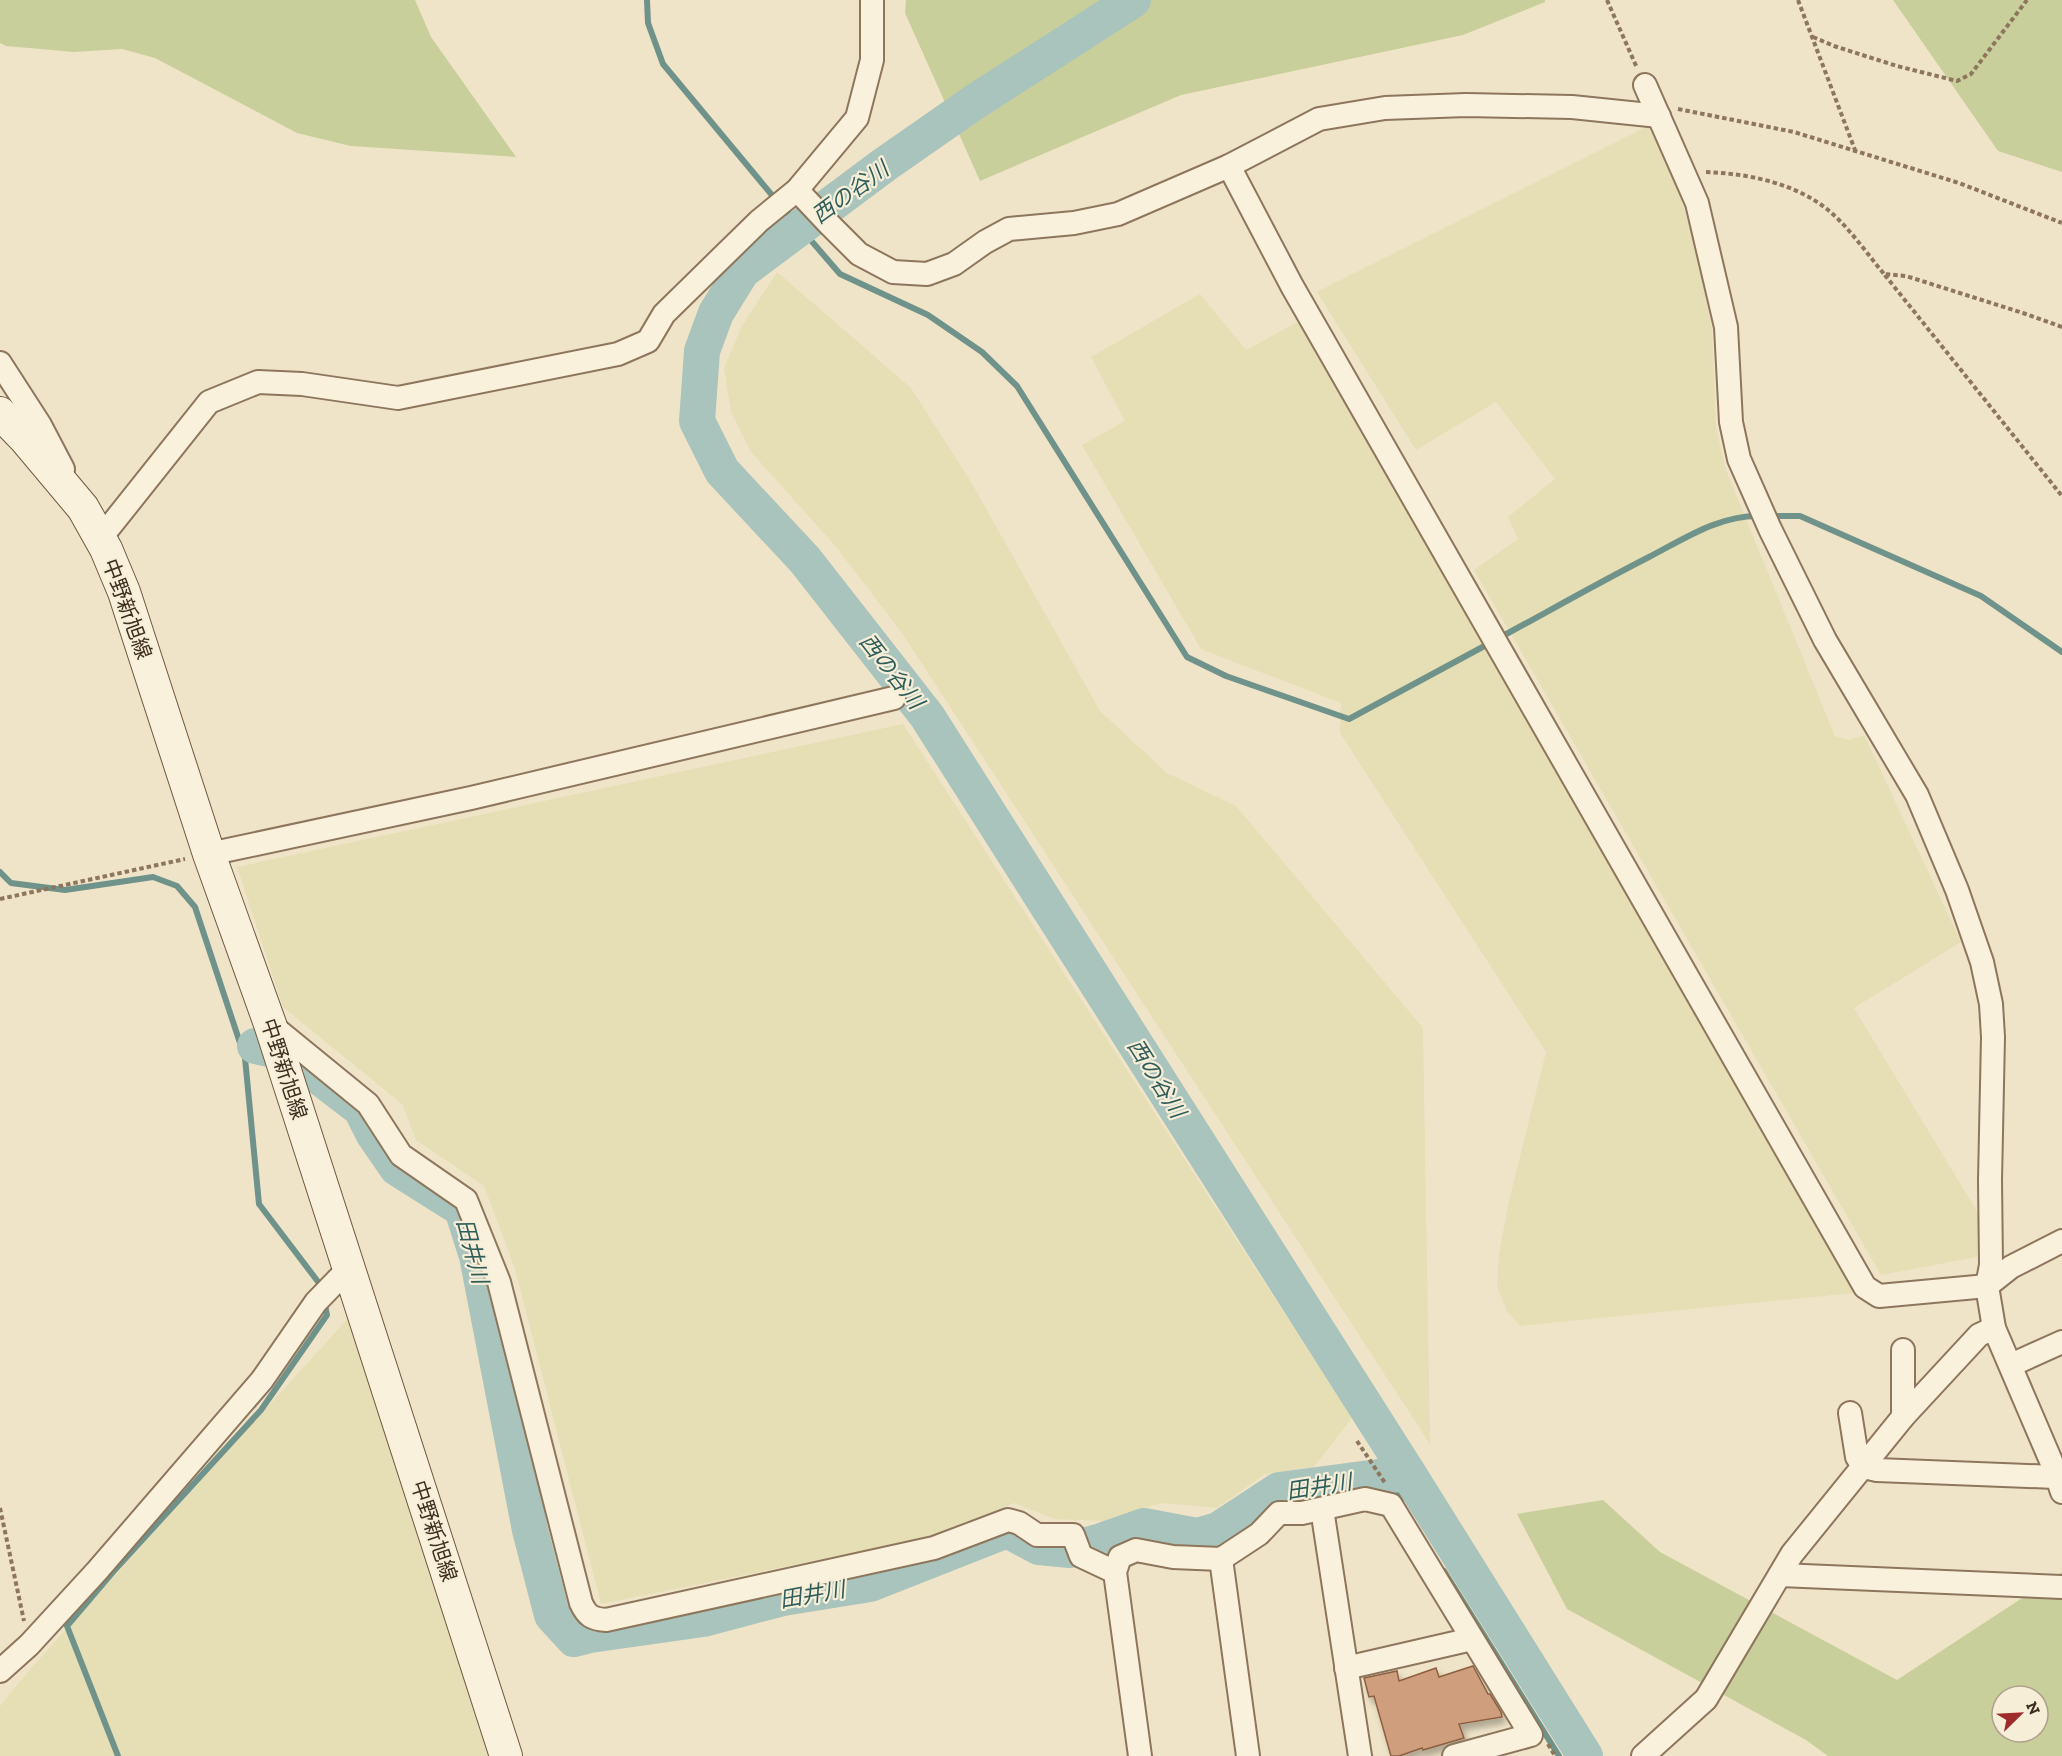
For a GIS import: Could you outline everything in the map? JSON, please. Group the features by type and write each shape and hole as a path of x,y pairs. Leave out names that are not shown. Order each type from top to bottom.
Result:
{"main road":[{"name":"中野新旭線","path":"0,413 26,440 83,508 124,592 209,854 270,1024 506,1756"}],"street":[{"path":"100,539 209,402 258,382 302,384 398,398 618,354 648,341 664,314 759,221 797,190 857,118 872,60 872,0"},
{"path":"797,190 859,254 893,272 927,274 954,264 1009,229 1074,223 1118,214 1229,166 1319,119 1385,108 1466,105 1572,107 1652,101 1697,203 1726,327 1731,423 1739,459 1770,529 1825,640 1917,795 1957,890 1982,962 1990,1004 1993,1037 1991,1265 1987,1286 1994,1328 2058,1475 1877,1470 1864,1467 1857,1457 1850,1413"},
{"path":"1229,166 1298,296 1865,1287 1880,1296 1987,1286 2011,1267 2062,1241"},
{"path":"0,363 40,425 83,508"},
{"path":"209,854 471,798 894,698"},
{"path":"270,1024 368,1104 400,1155 466,1200 499,1282 581,1603 586,1614 594,1619 606,1620 934,1548 1008,1520 1019,1523 1038,1534 1073,1535 1081,1556 1115,1572"},
{"path":"0,1671 29,1645 98,1571 262,1380 316,1302 349,1268"},
{"path":"1643,1756 1706,1699 1792,1554 1903,1417 1979,1335 1994,1328"},
{"path":"2011,1365 2062,1342"},
{"path":"1903,1350 1903,1417"},
{"path":"1140,1756 1115,1572 1120,1557 1136,1550 1173,1557 1221,1558 1259,1534 1279,1513 1302,1513 1365,1499 1391,1505 1531,1735 1454,1756"},
{"path":"1322,1509 1360,1756"},
{"path":"1221,1558 1248,1756"},
{"path":"1780,1575 2062,1587"},
{"path":"1346,1668 1472,1640"}],"path":[{"path":"1607,0 1652,101 1794,132 1959,183 2062,224"},
{"path":"1798,0 1855,151"},
{"path":"1813,37 1897,66 1957,81 1971,74 2026,0"},
{"path":"1684,171 1715,172 1782,183 1813,198 1839,219 2062,496"},
{"path":"1884,274 1906,276 2062,327"},
{"path":"0,898 209,854"},
{"path":"0,1508 29,1645"}],"shaded area":[{"path":"1648,126 1673,174 1692,235 1712,328 1716,427 1726,470 1835,736 1849,740 1864,735 1961,942 1854,1008 1978,1213 1977,1257 1881,1275 1474,570 1518,539 1508,517 1555,479 1496,402 1416,450 1317,292"},
{"path":"777,272 911,388 971,482 1100,711 1167,773 1236,806 1423,1028 1430,1444 902,633 837,548 751,452 731,412 724,368 742,326"},
{"path":"1200,294 1246,350 1298,322 1854,1293 1520,1326 1506,1310 1497,1286 1499,1254 1508,1205 1546,1052 1340,733 1341,703 1201,649 1082,445 1125,421 1091,357"},
{"path":"903,724 1352,1418 1314,1467 1265,1474 1217,1508 1161,1503 1104,1521 1055,1519 1014,1503 936,1536 601,1604 515,1269 484,1186 416,1140 402,1104 283,1007 237,867"},
{"path":"352,1314 492,1756 0,1756 0,1706 32,1667"}],"green space":[{"path":"0,0 415,0 431,37 516,157 351,146 297,133 155,58 122,49 74,52 6,46 0,43"},
{"path":"906,0 1545,0 1545,2 1463,35 1181,95 980,181 905,13"},
{"path":"1893,0 2062,0 2062,172 1998,151"},
{"path":"1603,1500 1660,1552 1897,1680 2062,1572 2062,1756 1828,1756 1806,1740 1567,1609 1517,1514"}],"building":[{"path":"1473,1666 1502,1717 1459,1724 1464,1738 1399,1756 1391,1756 1374,1696 1369,1697 1364,1678 1397,1671 1399,1681 1436,1668 1439,1677"}],"waterway":[{"path":"647,0 648,23 663,64 776,200"},
{"name":"西の谷川","path":"1133,0 973,103 884,165 742,271 716,313 702,351 697,421 722,471 805,560 927,716 1585,1756"},
{"path":"783,208 840,274 928,315 982,352 1017,386 1187,657 1226,676 1349,719 1490,643"},
{"path":"1499,638 1702,529 1730,519 1760,516"},
{"path":"1770,516 1800,516 1981,596 2062,652"},
{"path":"0,872 11,883 65,890 153,877 177,886 195,907 245,1058 259,1204 322,1287"},
{"name":"田井川","path":"255,1046 288,1053 361,1109 373,1133 397,1168 462,1209 477,1256 530,1530 552,1615 574,1639 703,1619 783,1598 870,1584 1007,1530 1039,1547 1070,1550 1144,1526 1197,1536 1218,1530 1279,1490 1408,1473"},
{"path":"118,1756 67,1626 113,1572 261,1410 327,1315 324,1300"},
{"path":"1386,1476 1401,1501"},
{"path":"1444,1571 1559,1756"}]}
